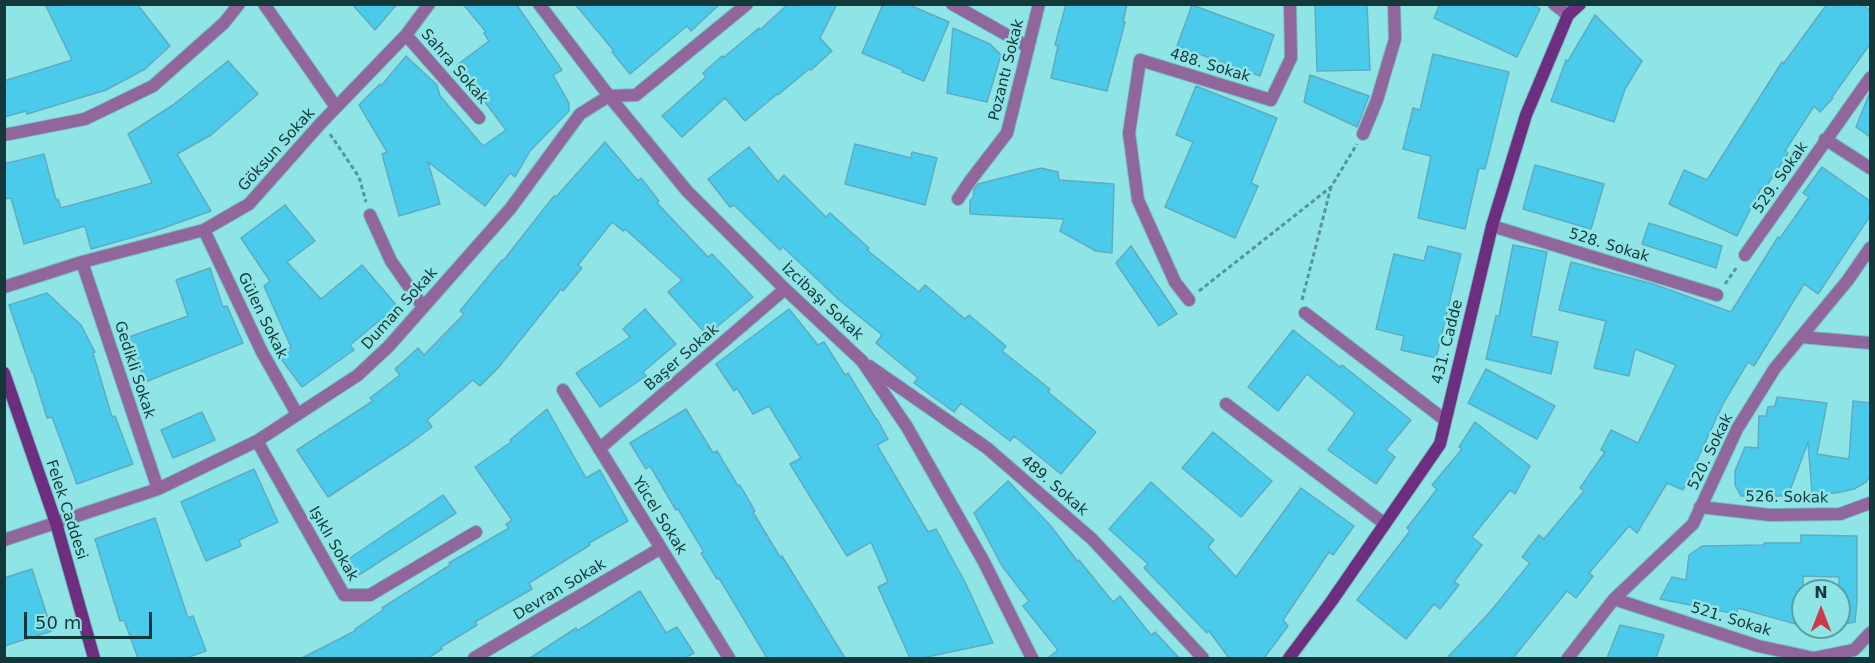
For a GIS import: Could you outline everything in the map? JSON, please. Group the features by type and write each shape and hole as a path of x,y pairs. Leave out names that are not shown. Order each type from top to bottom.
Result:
{"street":[{"path":"4,135 85,119 153,86 224,23 239,4"},
{"path":"264,4 336,107"},
{"name":"Göksun Sokak","path":"4,287 82,262 204,230 249,204 321,123 405,35 429,4"},
{"name":"İzcibaşı Sokak","path":"539,4 609,96 687,191 785,289 862,361 907,427 984,562 1032,658"},
{"name":"Duman Sokak","path":"4,540 158,489 257,441 358,375 389,346 510,209 580,114 609,96 636,95 747,4"},
{"path":"952,4 1028,47"},
{"name":"Pozantı Sokak","path":"958,199 1007,134 1039,4"},
{"name":"488. Sokak","path":"1189,300 1175,282 1138,200 1129,134 1140,60 1271,100 1291,58 1290,4"},
{"path":"1363,134 1377,100 1395,39 1394,4"},
{"path":"1554,4 1568,15"},
{"name":"431. Cadde","path":"1289,658 1331,602 1440,444 1492,226 1526,115 1568,15 1580,4"},
{"name":"Sahra Sokak","path":"405,35 479,118"},
{"name":"529. Sokak","path":"1745,255 1870,78"},
{"path":"1826,139 1870,168"},
{"path":"370,215 391,261 423,307"},
{"name":"528. Sokak","path":"1492,226 1717,295"},
{"name":"Gülen Sokak","path":"204,230 262,352 297,414"},
{"name":"520. Sokak","path":"1568,658 1614,599 1693,524 1737,429 1774,368 1848,280 1870,248"},
{"name":"Gedikli Sokak","path":"82,262 158,489"},
{"name":"Başer Sokak","path":"599,449 785,289"},
{"path":"1305,313 1445,420"},
{"path":"1801,337 1870,342"},
{"name":"489. Sokak","path":"862,361 987,448 1092,539 1203,658"},
{"name":"Felek Caddesi","path":"4,373 56,523 94,658"},
{"name":"Yücel Sokak","path":"563,390 729,658"},
{"path":"1226,404 1385,524"},
{"name":"Işıklı Sokak","path":"257,441 344,595 370,595 476,532"},
{"name":"526. Sokak","path":"1701,507 1770,515 1840,514 1870,503"},
{"name":"Devran Sokak","path":"482,656 661,548"},
{"name":"521. Sokak","path":"1614,599 1758,646 1814,658 1854,650 1870,633"}],"path":[{"path":"321,123 359,177 370,215"},
{"path":"1305,313 1301,303 1331,187 1363,134"},
{"path":"1189,300 1206,284 1331,187"},
{"path":"1717,295 1745,255"}],"building":[{"path":"45,4 137,4 170,46 145,69 106,90 27,114 26,111 4,117 4,81 72,60"},
{"path":"352,4 397,4 375,30"},
{"path":"463,4 516,4 562,70 553,75 569,103 569,111 530,151 515,177 510,173 485,206 428,162 440,204 399,216 382,154 387,152 359,105 380,84 381,86 406,56 437,85 440,96 483,146 506,130 457,65 489,41 484,33 486,32"},
{"path":"575,4 720,4 691,31 687,26 630,74"},
{"path":"788,4 837,4 820,38 832,51 745,121 725,98 682,137 662,116 706,77 703,73 722,56 724,57 759,28 760,30"},
{"path":"883,4 907,4 949,22 924,81 862,53"},
{"path":"1066,4 1127,4 1123,22 1125,22 1107,91 1051,78 1058,46 1055,45"},
{"path":"1315,4 1367,4 1370,70 1317,71"},
{"path":"1440,4 1531,4 1540,9 1517,57 1434,18"},
{"path":"1827,4 1862,4 1870,10 1870,44 1833,98 1820,112 1814,106 1785,151 1788,153 1764,190 1761,188 1737,236 1669,204 1684,170 1707,180 1782,62 1784,63"},
{"path":"1192,5 1274,35 1260,76 1177,46"},
{"path":"1595,15 1642,61 1625,89 1614,122 1551,101 1566,60 1568,61"},
{"path":"953,28 990,44 1001,55 987,102 947,93"},
{"path":"1433,54 1509,72 1485,169 1479,168 1465,229 1418,218 1431,156 1403,149 1413,108 1420,110"},
{"path":"228,61 258,94 211,135 177,154 211,211 155,231 91,249 85,226 24,244 11,198 4,199 4,164 44,154 56,200 58,199 61,208 152,183 128,134 173,105"},
{"path":"1310,75 1369,96 1357,127 1304,102"},
{"path":"1196,86 1277,118 1251,183 1258,186 1235,238 1165,207 1193,142 1176,135"},
{"path":"1870,92 1870,137 1856,127"},
{"path":"605,142 638,181 641,178 659,201 657,203 708,257 712,254 753,297 707,335 668,292 682,280 625,229 623,231 612,222 578,265 582,268 563,291 561,289 498,368 480,386 473,380 427,420 432,427 328,497 297,450 373,401 370,398 400,375 395,369 418,348 424,355 464,314 460,311 554,196 556,197"},
{"path":"855,144 911,158 912,152 937,158 925,205 845,184"},
{"path":"749,147 778,182 784,175 826,217 830,213 869,248 867,250 919,292 925,285 965,319 969,315 1006,346 1002,351 1050,389 1048,392 1096,432 1061,474 1014,436 1010,441 961,403 954,412 914,383 918,378 876,343 882,335 838,299 783,247 780,250 734,205 730,207 708,179"},
{"path":"1535,165 1604,184 1591,229 1523,209"},
{"path":"1822,167 1870,201 1870,216 1818,294 1804,284 1754,366 1748,362 1724,402 1683,490 1667,483 1637,533 1629,526 1589,573 1593,576 1576,598 1567,591 1513,658 1447,658 1490,612 1530,563 1522,557 1539,535 1544,539 1584,491 1580,488 1605,452 1601,450 1611,430 1638,443 1676,365 1635,349 1629,376 1594,368 1606,321 1559,310 1571,262 1653,284 1731,312 1778,237 1780,238 1809,197 1803,193"},
{"path":"1041,168 1058,172 1059,180 1114,184 1112,253 1096,251 1060,231 1064,219 970,214 970,200 978,184"},
{"path":"285,205 315,241 287,262 321,299 362,265 397,306 350,345 354,350 302,387 279,356 291,347 264,286 270,281 241,238"},
{"path":"1649,223 1722,246 1716,268 1642,244"},
{"path":"1513,245 1547,252 1531,336 1558,342 1551,374 1486,359 1496,316 1499,316"},
{"path":"1131,246 1177,314 1159,326 1116,263"},
{"path":"1428,246 1461,254 1436,358 1401,350 1404,336 1376,329 1394,254 1424,261"},
{"path":"210,268 223,307 227,306 243,343 145,382 129,337 188,316 176,280"},
{"path":"47,293 81,325 95,352 93,353 112,417 115,416 133,464 77,484 52,417 47,418 9,305"},
{"path":"645,309 676,344 643,372 646,376 600,407 576,373 630,337 623,329"},
{"path":"789,309 818,345 824,342 845,375 848,373 877,419 888,439 877,445 928,532 936,529 966,584 993,643 922,658 910,658 878,587 888,582 871,542 847,556 790,464 801,458 769,406 753,414 737,388 734,391 716,364"},
{"path":"1293,330 1340,367 1342,365 1411,420 1386,450 1395,457 1376,484 1328,450 1355,413 1307,374 1278,411 1248,387"},
{"path":"1486,369 1555,406 1537,439 1468,403"},
{"path":"1777,397 1827,403 1817,454 1849,459 1853,401 1870,403 1870,476 1866,482 1854,489 1836,493 1812,493 1808,442 1788,496 1741,496 1735,485 1735,471 1745,447 1758,448 1759,416 1766,416 1768,407 1775,406"},
{"path":"547,409 586,478 600,470 628,521 589,543 590,545 529,583 532,589 475,622 477,625 441,647 442,649 428,658 302,658 355,631 383,610 382,608 450,565 449,563 509,528 506,524 512,520 475,467 511,442 510,440"},
{"path":"686,409 713,453 717,451 738,486 740,485 780,557 782,556 845,658 767,658 719,578 717,579 701,553 704,552 678,509 676,510 650,466 646,469 630,443"},
{"path":"202,412 215,440 173,458 161,430"},
{"path":"1475,422 1530,466 1515,494 1510,490 1472,537 1482,545 1454,582 1459,585 1440,609 1434,604 1406,639 1357,600 1410,531 1407,528 1437,489 1432,485 1462,449 1459,447"},
{"path":"1213,432 1272,481 1241,517 1182,468"},
{"path":"254,469 278,522 239,540 241,546 206,561 181,502"},
{"path":"1008,481 1050,525 1113,602 1120,596 1151,635 1155,632 1179,658 1048,658 1058,650 1023,606 1029,601 1002,566 974,513"},
{"path":"1151,482 1214,540 1208,547 1236,577 1301,488 1354,526 1333,555 1329,552 1283,620 1288,626 1264,658 1229,658 1209,631 1207,633 1144,568 1148,564 1109,529"},
{"path":"443,495 456,513 357,576 347,560"},
{"path":"155,518 188,618 193,616 206,651 186,658 138,658 124,620 120,621 95,539"},
{"path":"1801,535 1857,536 1855,622 1851,623 1851,579 1839,579 1839,577 1803,576 1803,579 1791,579 1791,623 1738,608 1736,614 1660,599 1672,577 1686,580 1689,555 1702,546 1801,543"},
{"path":"32,569 52,631 4,646 4,578"},
{"path":"640,591 666,633 677,627 694,653 685,658 530,658 576,628 577,631"},
{"path":"1620,625 1664,635 1656,658 1607,658"}]}
